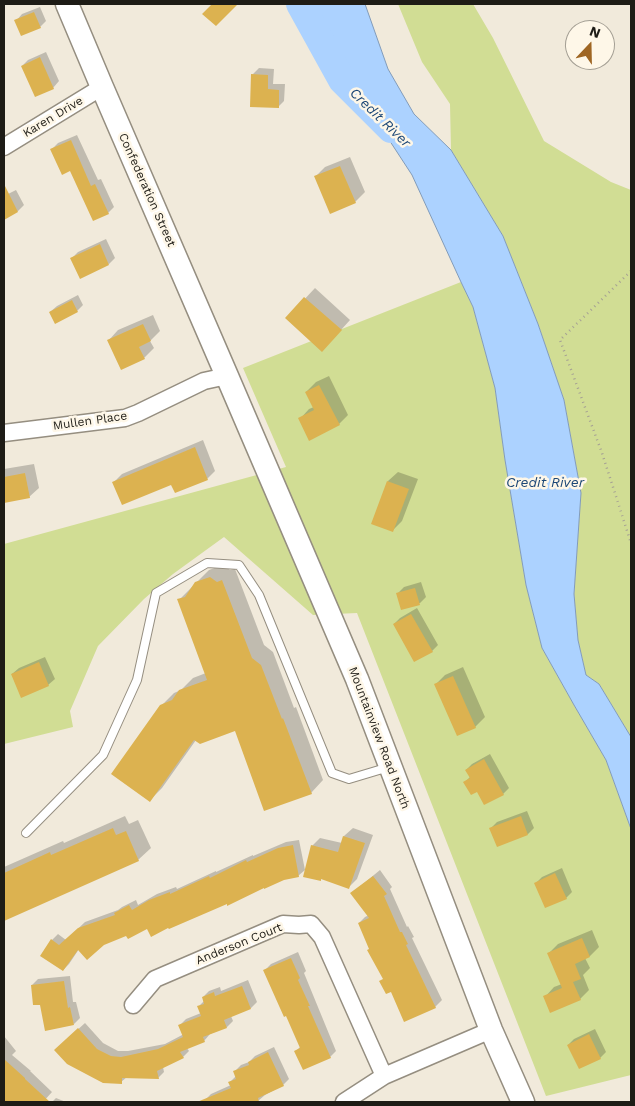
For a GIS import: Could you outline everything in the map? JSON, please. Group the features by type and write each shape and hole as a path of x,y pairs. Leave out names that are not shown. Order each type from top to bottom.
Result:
{"main road":[{"name":"Confederation Street","path":"67,4 228,376"},
{"name":"Mountainview Road North","path":"228,376 357,679 491,1030 523,1102"}],"street":[{"name":"Karen Drive","path":"4,147 102,87"},
{"name":"Mullen Place","path":"4,433 125,418 204,381 228,376"},
{"name":"Anderson Court","path":"133,1005 155,979 283,924 310,924 322,937 384,1076"},
{"path":"344,1102 384,1076 491,1030"}],"lane":[{"path":"26,833 103,756 137,680 156,593 207,563 239,565 259,595 332,773 349,779 390,767"}],"path":[{"path":"631,271 560,340 602,453 631,543"}],"green space":[{"path":"398,4 473,4 493,38 544,141 611,182 631,190 631,737 599,684 586,675 578,640 574,594 581,493 564,400 538,324 503,236 451,150 450,104 422,62"},
{"path":"461,282 473,307 495,388 526,585 542,648 606,760 631,829 631,1075 546,1096 357,613 313,615 224,537 173,574 144,599 98,646 70,711 73,727 4,744 4,544 286,467 243,368"}],"water":[{"name":"Credit River","path":"295,4 365,4 388,69 414,114 451,150 503,236 538,324 564,400 581,493 574,594 578,640 586,675 599,684 631,737 631,829 606,760 542,648 526,585 495,388 473,307 412,175 367,106 322,53"}],"building":[{"path":"212,4 238,4 216,26 202,14"},
{"path":"34,12 41,28 21,36 14,20"},
{"path":"40,57 54,89 35,97 21,66"},
{"path":"251,74 268,75 268,89 279,90 279,108 250,107"},
{"path":"71,140 91,186 95,184 109,214 93,221 70,171 62,175 50,149"},
{"path":"340,166 356,203 330,214 314,176"},
{"path":"4,184 18,212 4,220"},
{"path":"100,244 109,265 80,279 70,258"},
{"path":"304,297 342,330 322,352 285,318"},
{"path":"72,300 78,312 55,324 49,312"},
{"path":"143,324 151,341 139,347 145,359 121,370 107,340"},
{"path":"319,385 340,425 309,441 298,418 314,410 305,392"},
{"path":"195,447 208,480 175,493 171,485 122,505 112,482"},
{"path":"25,473 30,498 4,503 4,477"},
{"path":"387,481 409,489 393,532 371,524"},
{"path":"210,577 217,582 222,580 252,658 261,665 312,794 264,811 235,731 200,744 194,740 150,802 111,774 160,705 172,700 179,690 207,680 177,599 185,597 195,582"},
{"path":"415,588 420,605 401,610 396,593"},
{"path":"411,614 433,652 414,662 393,624"},
{"path":"39,662 49,686 21,698 11,674"},
{"path":"453,676 476,728 457,736 434,684"},
{"path":"484,759 504,795 484,805 477,792 471,795 463,782 470,778 465,770"},
{"path":"521,816 528,835 497,847 489,828"},
{"path":"113,828 116,835 126,831 139,861 4,921 4,873 50,852 51,855"},
{"path":"343,836 365,843 349,889 321,879 321,881 303,877 311,845 338,852"},
{"path":"293,845 299,877 284,880 264,888 227,906 227,904 151,937 147,929 128,939 126,936 104,945 87,960 78,950 63,971 40,956 51,939 59,945 78,928 115,915 114,913 129,905 132,910 149,900 170,892 170,894 209,876 210,878 246,860 247,862 278,848"},
{"path":"555,873 567,899 545,908 534,883"},
{"path":"373,876 387,894 384,896 400,932 402,932 408,944 406,945 436,1008 404,1022 391,992 386,994 379,981 383,979 367,950 369,949 358,923 369,918 350,893"},
{"path":"582,938 590,957 575,964 581,979 573,982 581,1000 550,1013 543,996 562,988 547,953"},
{"path":"291,958 300,978 298,980 310,1006 308,1006 331,1058 303,1070 294,1051 300,1048 263,970"},
{"path":"64,981 68,1008 70,1007 74,1025 45,1031 40,1005 33,1005 31,985"},
{"path":"242,986 251,1009 224,1020 227,1028 203,1037 205,1042 180,1052 184,1058 157,1071 159,1079 122,1078 122,1084 103,1083 67,1064 54,1050 78,1028 97,1049 111,1056 121,1057 158,1049 183,1037 178,1025 201,1016 197,1006 204,1004 202,997 214,992 215,996"},
{"path":"589,1034 601,1059 579,1069 567,1045"},
{"path":"268,1052 284,1086 258,1098 259,1102 197,1102 231,1088 228,1082 236,1079 233,1071 249,1065 248,1062"},
{"path":"4,1059 25,1078 50,1102 4,1102"}],"waterway":[{"name":"Credit River","path":"300,4 342,80 391,129"}]}
